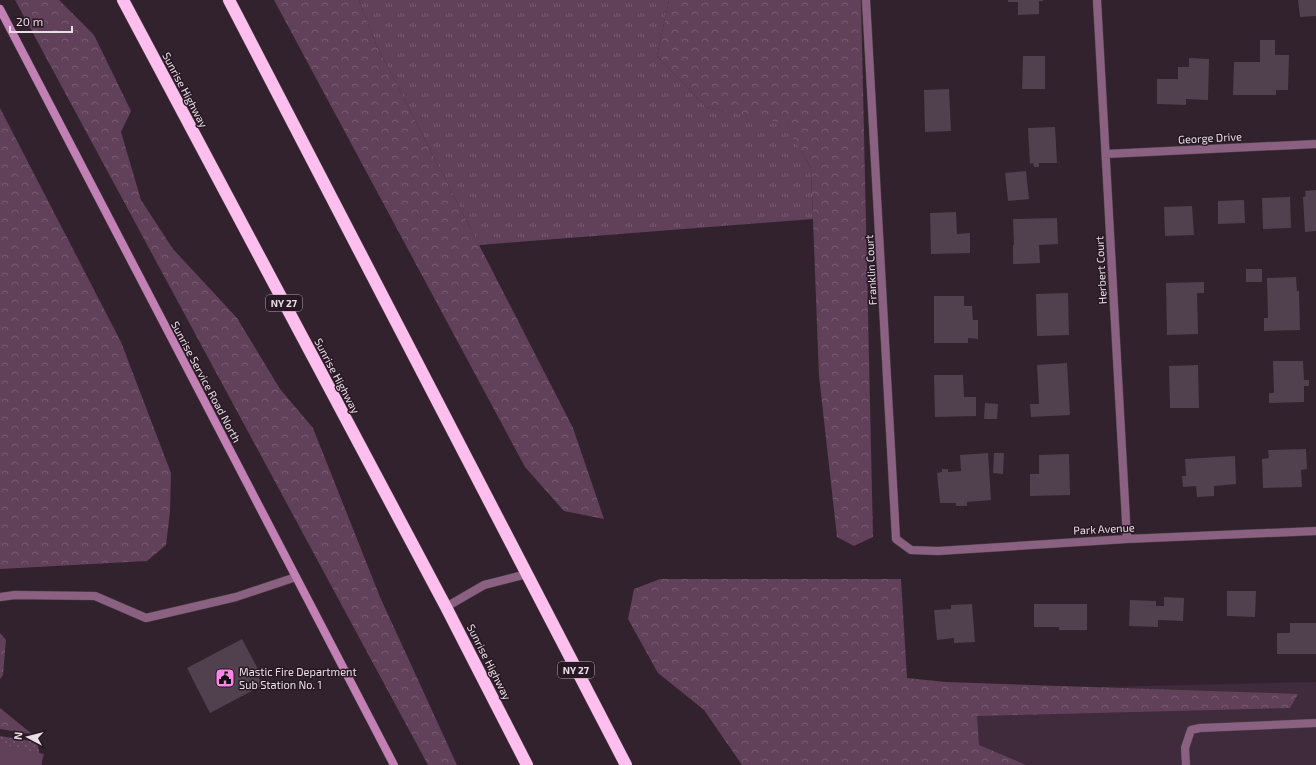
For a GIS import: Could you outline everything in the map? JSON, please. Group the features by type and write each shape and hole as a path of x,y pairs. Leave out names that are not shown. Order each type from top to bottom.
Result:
{"highway":[{"name":"Sunrise Highway","path":"123,0 446,607 527,765"},
{"name":"NY 27","path":"229,0 626,765"}],"street":[{"name":"Franklin Court","path":"866,0 896,539"},
{"name":"Herbert Court","path":"1097,0 1128,539"},
{"name":"Sunrise Service Road North","path":"0,9 394,765"},
{"name":"George Drive","path":"1106,154 1316,144"},
{"name":"Park Avenue","path":"896,539 911,550 938,551 1128,539 1316,531"},
{"path":"446,607 484,584 527,574"},
{"path":"0,597 15,595 95,596 146,618 236,597 296,577"},
{"path":"1186,765 1185,748 1191,730 1200,728 1316,723"}],"shaded area":[{"path":"1316,682 1316,765 879,765 880,692"}],"green space":[{"path":"15,0 59,0 94,35 131,111 121,132 141,200 173,249 237,318 280,389 313,428 380,597 457,765 428,765"},
{"path":"274,0 359,0 376,44 573,428 604,519 564,511 525,467"},
{"path":"359,0 669,0 657,56 706,107 785,123 811,168 813,219 479,245 376,44"},
{"path":"669,0 861,0 873,537 854,546 837,537 819,376 811,168 785,124 706,107 657,56"},
{"path":"0,108 121,342 171,473 170,512 166,545 147,561 0,569"},
{"path":"660,579 901,579 907,678 946,682 1298,694 1290,708 977,716 979,745 1026,765 742,765 704,710 658,673 628,619 634,589"},
{"path":"0,633 6,640 3,675 0,679"},
{"path":"0,708 32,734 0,729"},
{"path":"0,736 37,742 42,765 0,765"},
{"path":"0,744 44,754 41,765 0,765"}],"building":[{"path":"1008,0 1043,1 1039,1 1039,14 1018,15 1018,2 1008,2"},
{"path":"1298,0 1316,0 1316,16 1300,17"},
{"path":"1260,40 1275,40 1275,55 1289,55 1288,90 1276,90 1276,95 1233,95 1234,62 1260,62"},
{"path":"1023,56 1045,56 1045,89 1022,89"},
{"path":"1189,58 1209,59 1208,100 1186,99 1186,105 1157,104 1157,79 1178,79 1178,67 1189,67"},
{"path":"949,89 951,131 925,132 924,90"},
{"path":"1055,127 1057,163 1039,163 1039,167 1034,167 1033,163 1030,164 1028,128"},
{"path":"1026,171 1029,199 1008,201 1005,173"},
{"path":"1316,190 1316,231 1305,232 1303,197 1306,196 1305,191"},
{"path":"1290,197 1291,228 1263,229 1262,198"},
{"path":"1244,200 1245,223 1218,224 1218,201"},
{"path":"1192,206 1194,235 1165,236 1164,207"},
{"path":"956,212 957,234 970,233 970,253 931,254 930,213"},
{"path":"1057,218 1058,244 1039,245 1040,263 1013,264 1013,219"},
{"path":"1246,269 1262,269 1262,282 1246,282"},
{"path":"1296,277 1297,291 1299,291 1300,330 1264,331 1264,318 1268,318 1267,278"},
{"path":"1204,282 1204,293 1197,293 1198,334 1167,335 1166,283"},
{"path":"1068,293 1069,335 1037,336 1036,294"},
{"path":"934,296 964,296 964,306 972,306 973,320 978,320 978,339 968,338 968,343 934,343"},
{"path":"1273,361 1303,361 1304,380 1309,380 1309,386 1304,386 1304,402 1269,403 1269,393 1274,393"},
{"path":"1067,363 1070,415 1031,417 1030,404 1039,404 1037,365"},
{"path":"1198,365 1199,408 1170,408 1169,366"},
{"path":"934,375 963,375 964,397 976,397 976,416 935,417"},
{"path":"985,403 998,404 997,419 984,419"},
{"path":"1306,449 1307,469 1301,470 1302,487 1263,488 1262,459 1269,458 1268,450"},
{"path":"988,453 991,500 967,502 967,506 956,506 956,503 940,503 937,473 942,472 942,469 948,469 948,472 961,471 960,455"},
{"path":"994,453 1004,453 1003,474 993,473"},
{"path":"1069,454 1070,495 1030,496 1030,474 1039,474 1039,455"},
{"path":"1235,456 1236,484 1214,486 1214,496 1197,497 1196,486 1183,487 1182,476 1186,476 1185,459"},
{"path":"1227,591 1256,591 1255,617 1227,616"},
{"path":"1164,597 1184,598 1183,621 1158,620 1158,627 1129,626 1130,600 1156,601 1156,606 1164,606"},
{"path":"972,604 975,642 954,643 954,638 937,640 934,610 951,609 951,605"},
{"path":"1034,604 1087,604 1087,630 1059,630 1059,627 1034,627"},
{"path":"1290,623 1316,623 1316,654 1277,654 1277,633 1290,633"},
{"name":"Mastic Fire Department Sub Station No. 1","path":"242,639 258,669 255,671 263,685 210,713 187,668"}],"place":[{"name":"Mastic Fire Department Sub Station No. 1","path":"225,678"}]}
